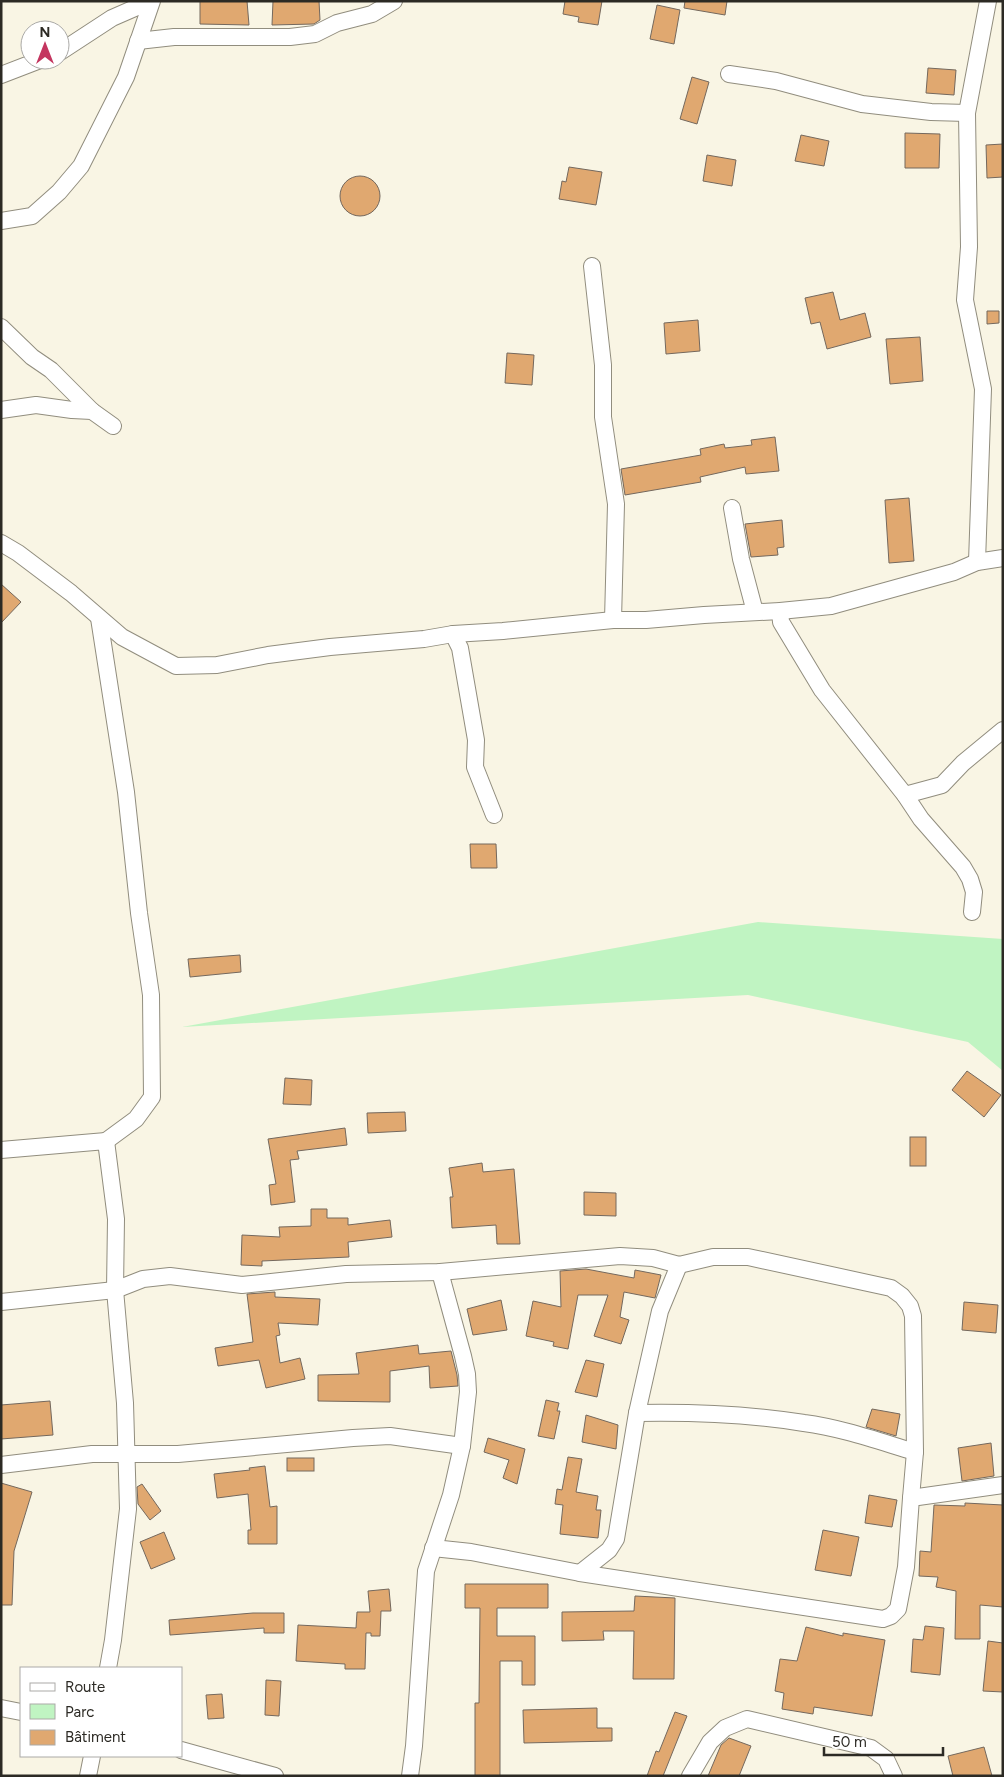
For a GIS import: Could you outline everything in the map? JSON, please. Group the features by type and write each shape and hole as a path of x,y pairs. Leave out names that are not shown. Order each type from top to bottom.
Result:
{"street":[{"path":"1,221 32,216 59,192 81,166 126,77 152,1"},
{"path":"70,45 112,18 152,1"},
{"path":"138,41 174,37 290,37 315,34 336,24 372,14 394,1"},
{"path":"977,562 983,388 965,300 969,247 966,113 988,1"},
{"path":"1,75 20,68"},
{"path":"730,74 776,81 862,104 931,112 966,113"},
{"path":"592,266 603,365 603,417 616,504 613,620"},
{"path":"1,327 32,357 51,370 92,411 113,426"},
{"path":"1,410 36,404 92,411"},
{"path":"732,508 741,559 755,612"},
{"path":"1,543 18,553 122,637 176,666 217,665 268,655 330,647 424,640 453,634 613,620 646,620 704,614 780,611 831,606 954,572 977,562 1003,558"},
{"path":"780,611 781,622 822,690 905,795 921,819 963,866 974,892 972,912"},
{"path":"1,1150 106,1141 136,1119 152,1097 151,995 138,912 126,792 99,618"},
{"path":"453,634 460,648 476,740 475,767 494,815"},
{"path":"905,795 942,785 963,763 1003,730"},
{"path":"106,1141 116,1219 115,1290 125,1403 128,1509 108,1667"},
{"path":"1,1302 115,1290 143,1279 170,1276 242,1285 346,1274 440,1272 620,1256 653,1258 679,1266 713,1256 748,1257 891,1288 902,1296 910,1306 913,1316 915,1452 906,1567 898,1609 891,1616 884,1619 580,1574 471,1552 433,1548"},
{"path":"580,1574 609,1550 616,1539 637,1413 660,1311 679,1266"},
{"path":"410,1776 414,1746 426,1571 451,1495 462,1446 468,1392 466,1374 440,1272"},
{"path":"637,1413 686,1412 738,1415 805,1423 855,1434 915,1452"},
{"path":"1,1465 92,1454 178,1454 390,1436 462,1446"},
{"path":"911,1498 1003,1485"},
{"path":"1,1708 20,1712"},
{"path":"690,1776 710,1742 725,1728 747,1719 870,1748 886,1759 894,1776"},
{"path":"182,1750 275,1776"},
{"path":"88,1776 92,1757"}],"green space":[{"path":"758,922 1003,939 1003,1071 968,1042 748,995 182,1027"}],"building":[{"path":"200,1 247,1 249,25 200,24"},
{"path":"273,1 319,1 320,20 314,24 272,25"},
{"path":"565,1 602,1 598,25 578,22 579,17 563,14"},
{"path":"685,1 727,1 725,15 684,8"},
{"path":"657,5 680,10 674,44 650,39"},
{"path":"928,68 956,70 954,95 926,93"},
{"path":"692,77 709,82 697,124 680,119"},
{"path":"905,133 940,134 939,168 905,168"},
{"path":"801,135 829,141 824,166 795,161"},
{"path":"1003,144 1003,177 987,178 986,145"},
{"path":"707,155 736,160 732,186 703,181"},
{"path":"569,167 602,172 596,205 559,199 562,181 566,182"},
{"path":"360,176 374,182 380,196 374,210 360,216 346,210 340,196 346,182"},
{"path":"833,292 840,320 865,313 871,337 827,349 820,322 811,324 805,298"},
{"path":"987,311 999,311 999,323 987,324"},
{"path":"698,320 700,351 666,354 664,323"},
{"path":"920,337 923,381 890,384 886,339"},
{"path":"507,353 534,355 532,385 505,383"},
{"path":"775,437 779,471 746,474 745,467 700,477 701,482 625,495 621,469 701,455 700,449 724,444 725,448 752,445 751,440"},
{"path":"909,498 914,561 889,563 885,500"},
{"path":"782,520 784,547 777,548 778,555 751,557 745,524"},
{"path":"1,584 21,602 1,623"},
{"path":"470,844 496,844 497,868 471,868"},
{"path":"240,955 241,972 190,977 188,959"},
{"path":"967,1071 1001,1095 984,1117 952,1090"},
{"path":"285,1078 312,1080 311,1105 283,1104"},
{"path":"405,1112 406,1131 368,1133 367,1113"},
{"path":"345,1128 347,1145 297,1151 299,1159 290,1160 295,1202 271,1205 269,1185 276,1184 268,1139"},
{"path":"910,1137 926,1137 926,1166 910,1166"},
{"path":"482,1163 483,1172 514,1169 520,1244 497,1244 496,1225 452,1228 450,1197 453,1197 449,1168"},
{"path":"584,1192 616,1193 616,1216 584,1215"},
{"path":"311,1209 327,1209 327,1218 348,1218 348,1225 390,1220 392,1237 348,1242 349,1257 262,1261 262,1266 241,1265 242,1235 280,1237 279,1227 311,1226"},
{"path":"586,1269 634,1278 635,1270 661,1275 655,1298 624,1292 620,1317 629,1320 621,1344 594,1336 608,1295 578,1295 568,1349 553,1346 554,1342 526,1336 533,1301 561,1307 560,1271"},
{"path":"275,1292 275,1297 320,1299 318,1325 278,1323 280,1335 276,1336 280,1363 300,1358 305,1379 266,1388 259,1360 218,1366 215,1348 253,1342 247,1294"},
{"path":"501,1300 507,1330 473,1335 467,1309"},
{"path":"964,1302 998,1305 996,1333 962,1330"},
{"path":"418,1345 419,1354 451,1351 458,1386 430,1388 429,1366 390,1371 390,1402 318,1401 318,1375 359,1374 356,1353"},
{"path":"586,1360 604,1364 597,1397 575,1392"},
{"path":"546,1400 559,1403 557,1411 560,1411 554,1439 538,1436"},
{"path":"50,1401 53,1435 1,1439 1,1405"},
{"path":"872,1409 900,1414 896,1436 866,1427"},
{"path":"586,1415 618,1425 616,1449 582,1442"},
{"path":"488,1438 525,1449 517,1484 503,1478 509,1460 484,1452"},
{"path":"991,1443 994,1476 962,1481 958,1448"},
{"path":"568,1457 582,1459 576,1492 598,1496 596,1510 601,1510 598,1538 560,1534 563,1505 555,1504 557,1489 562,1490"},
{"path":"287,1458 314,1458 314,1471 287,1471"},
{"path":"265,1466 270,1507 277,1506 277,1544 248,1544 248,1530 251,1530 248,1494 217,1498 214,1474 250,1470 249,1468"},
{"path":"1,1483 32,1492 14,1551 12,1605 1,1605"},
{"path":"142,1484 161,1511 150,1520 138,1504 137,1487"},
{"path":"869,1495 897,1500 892,1527 865,1523"},
{"path":"965,1503 1003,1505 1003,1607 980,1605 980,1639 955,1639 956,1591 936,1587 938,1577 919,1576 920,1551 931,1552 934,1505 965,1506"},
{"path":"823,1530 859,1537 851,1576 815,1570"},
{"path":"164,1532 175,1559 151,1569 140,1542"},
{"path":"465,1584 548,1584 548,1608 497,1608 497,1636 535,1636 535,1685 522,1685 522,1661 500,1661 500,1776 475,1776 475,1703 479,1703 480,1608 465,1608"},
{"path":"389,1589 391,1611 381,1611 380,1636 371,1636 371,1633 366,1633 365,1669 345,1669 345,1664 296,1661 298,1625 356,1628 357,1612 370,1612 368,1591"},
{"path":"635,1596 675,1598 674,1679 633,1679 634,1631 603,1631 604,1640 562,1641 562,1612 634,1611"},
{"path":"253,1613 284,1613 284,1633 264,1633 264,1628 170,1635 169,1620"},
{"path":"925,1626 944,1628 940,1675 911,1672 913,1639 923,1640"},
{"path":"806,1627 843,1636 843,1633 885,1640 872,1716 814,1707 813,1714 782,1709 784,1693 775,1691 780,1659 797,1661"},
{"path":"988,1641 1003,1643 1003,1692 983,1691"},
{"path":"266,1680 281,1681 279,1716 265,1715"},
{"path":"222,1694 224,1718 208,1719 206,1695"},
{"path":"597,1708 597,1728 612,1728 612,1741 524,1743 523,1710"},
{"path":"675,1712 687,1716 663,1776 647,1776 656,1751 659,1752"},
{"path":"729,1738 751,1746 739,1776 708,1776 721,1745"},
{"path":"984,1747 992,1776 953,1776 948,1756"}]}
